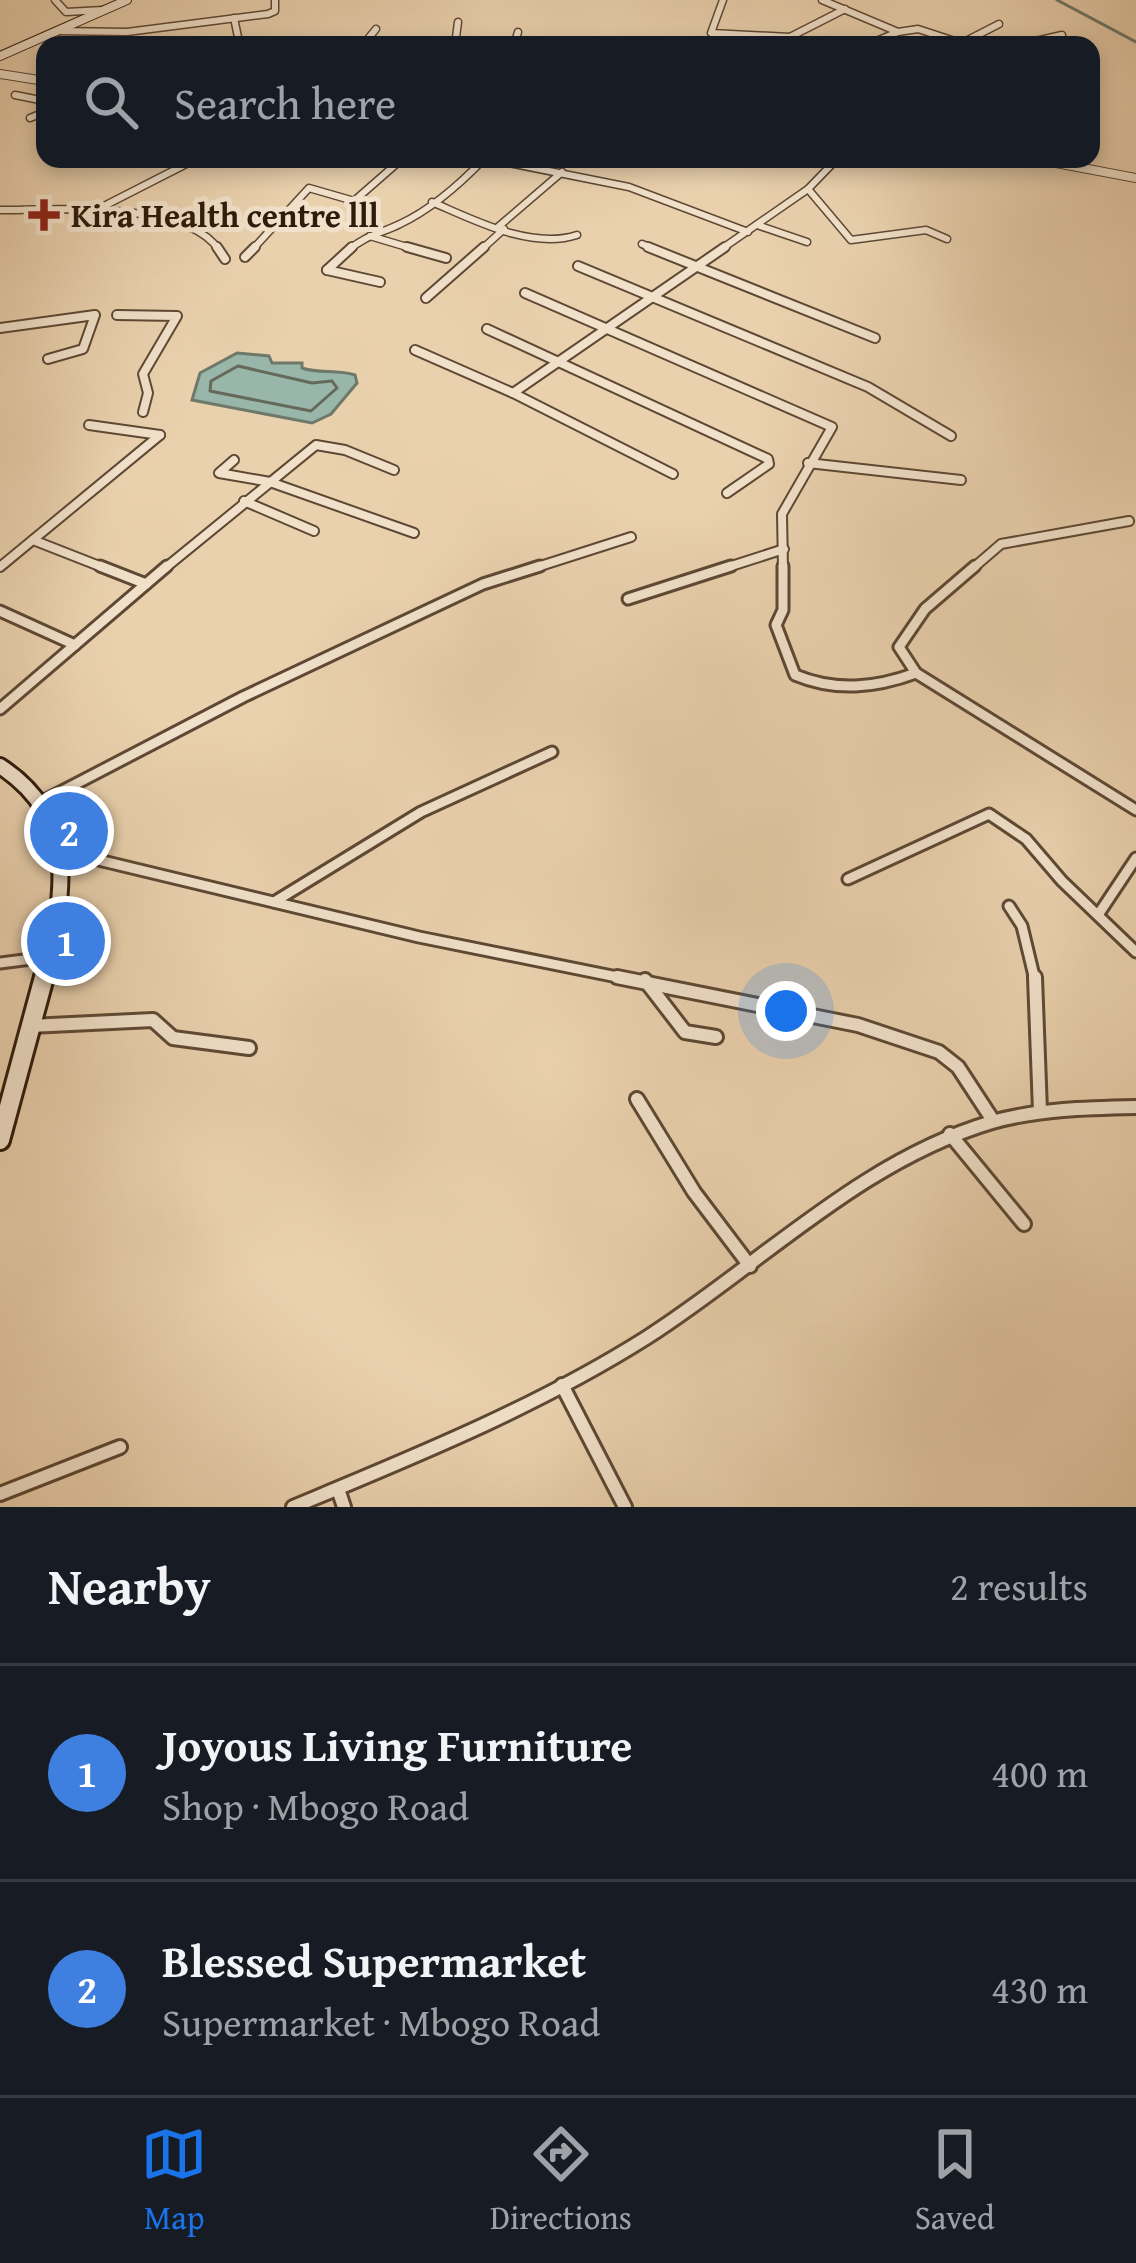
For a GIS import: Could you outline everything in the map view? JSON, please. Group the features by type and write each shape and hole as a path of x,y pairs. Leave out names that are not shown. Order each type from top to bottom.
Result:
{"main road":[{"path":"46,36 127,0"},
{"path":"0,56 36,40"},
{"path":"0,766 41,802 61,851 47,957 30,1026 8,1081 0,1140"}],"street":[{"path":"55,0 66,12 103,10"},
{"path":"58,31 127,32 273,13 275,0"},
{"path":"723,0 710,32 772,36"},
{"path":"826,1 898,32"},
{"path":"790,36 845,9"},
{"path":"233,17 238,36"},
{"path":"214,21 218,29"},
{"path":"456,36 458,22"},
{"path":"978,36 999,24"},
{"path":"370,36 376,29"},
{"path":"888,36 918,29 939,36"},
{"path":"517,36 518,32"},
{"path":"1058,36 1062,35"},
{"path":"0,74 36,80"},
{"path":"15,95 36,99"},
{"path":"30,118 36,116"},
{"path":"102,207 178,168"},
{"path":"244,257 309,188 354,201 392,168"},
{"path":"380,282 327,270 350,247 403,223 477,168"},
{"path":"543,168 629,187 748,232"},
{"path":"513,393 758,225 828,168"},
{"path":"1083,168 1136,178"},
{"path":"426,298 562,172"},
{"path":"808,189 850,240 926,230 947,238"},
{"path":"432,202 501,229 564,241 577,235"},
{"path":"0,210 131,210 209,235 225,259"},
{"path":"758,225 806,242"},
{"path":"370,236 446,258"},
{"path":"642,244 875,338"},
{"path":"578,266 868,387 950,436"},
{"path":"525,292 830,425 832,430 808,463 782,514 783,610 776,625 795,675 817,686 880,687 916,673"},
{"path":"0,328 95,315 83,349 48,359"},
{"path":"116,315 177,316 142,374 148,392 143,412"},
{"path":"487,329 768,459 770,464 727,493"},
{"path":"415,350 674,474"},
{"path":"0,567 160,435 89,425"},
{"path":"0,709 244,501 316,446 345,450 394,470"},
{"path":"234,460 219,473 270,482 414,533"},
{"path":"808,463 961,481"},
{"path":"244,501 314,531"},
{"path":"1130,521 1001,544 925,609 899,647 916,673 1136,811"},
{"path":"41,802 243,697 483,584 631,537"},
{"path":"33,540 146,584"},
{"path":"628,598 784,549"},
{"path":"0,611 75,645"},
{"path":"274,902 421,812 552,752"},
{"path":"848,879 989,814 1026,834 1070,889 1100,912 1136,952"},
{"path":"61,851 419,937 764,1002 919,1042 958,1067 992,1119"},
{"path":"1100,912 1136,858"},
{"path":"1010,906 1024,936 1036,994 1040,1111"},
{"path":"0,963 47,957"},
{"path":"645,980 685,1032 716,1037"},
{"path":"30,1026 153,1019 173,1038 249,1048"},
{"path":"638,1099 694,1192 750,1267"},
{"path":"293,1507 427,1452 643,1340 750,1267 837,1198 950,1134 992,1119 1040,1111 1136,1107"},
{"path":"950,1134 1024,1224"},
{"path":"562,1385 625,1507"},
{"path":"0,1494 121,1448"},
{"path":"338,1489 344,1507"}],"water":[{"path":"237,353 269,356 272,363 302,363 308,370 348,373 355,375 357,383 331,414 312,423 192,400 200,373"}],"waterway":[{"path":"1057,0 1136,42"}],"place":[{"name":"Kira Health centre lll","path":"44,215"},
{"name":"Blessed Supermarket","path":"69,831"},
{"name":"Joyous Living Furniture","path":"66,941"}]}
